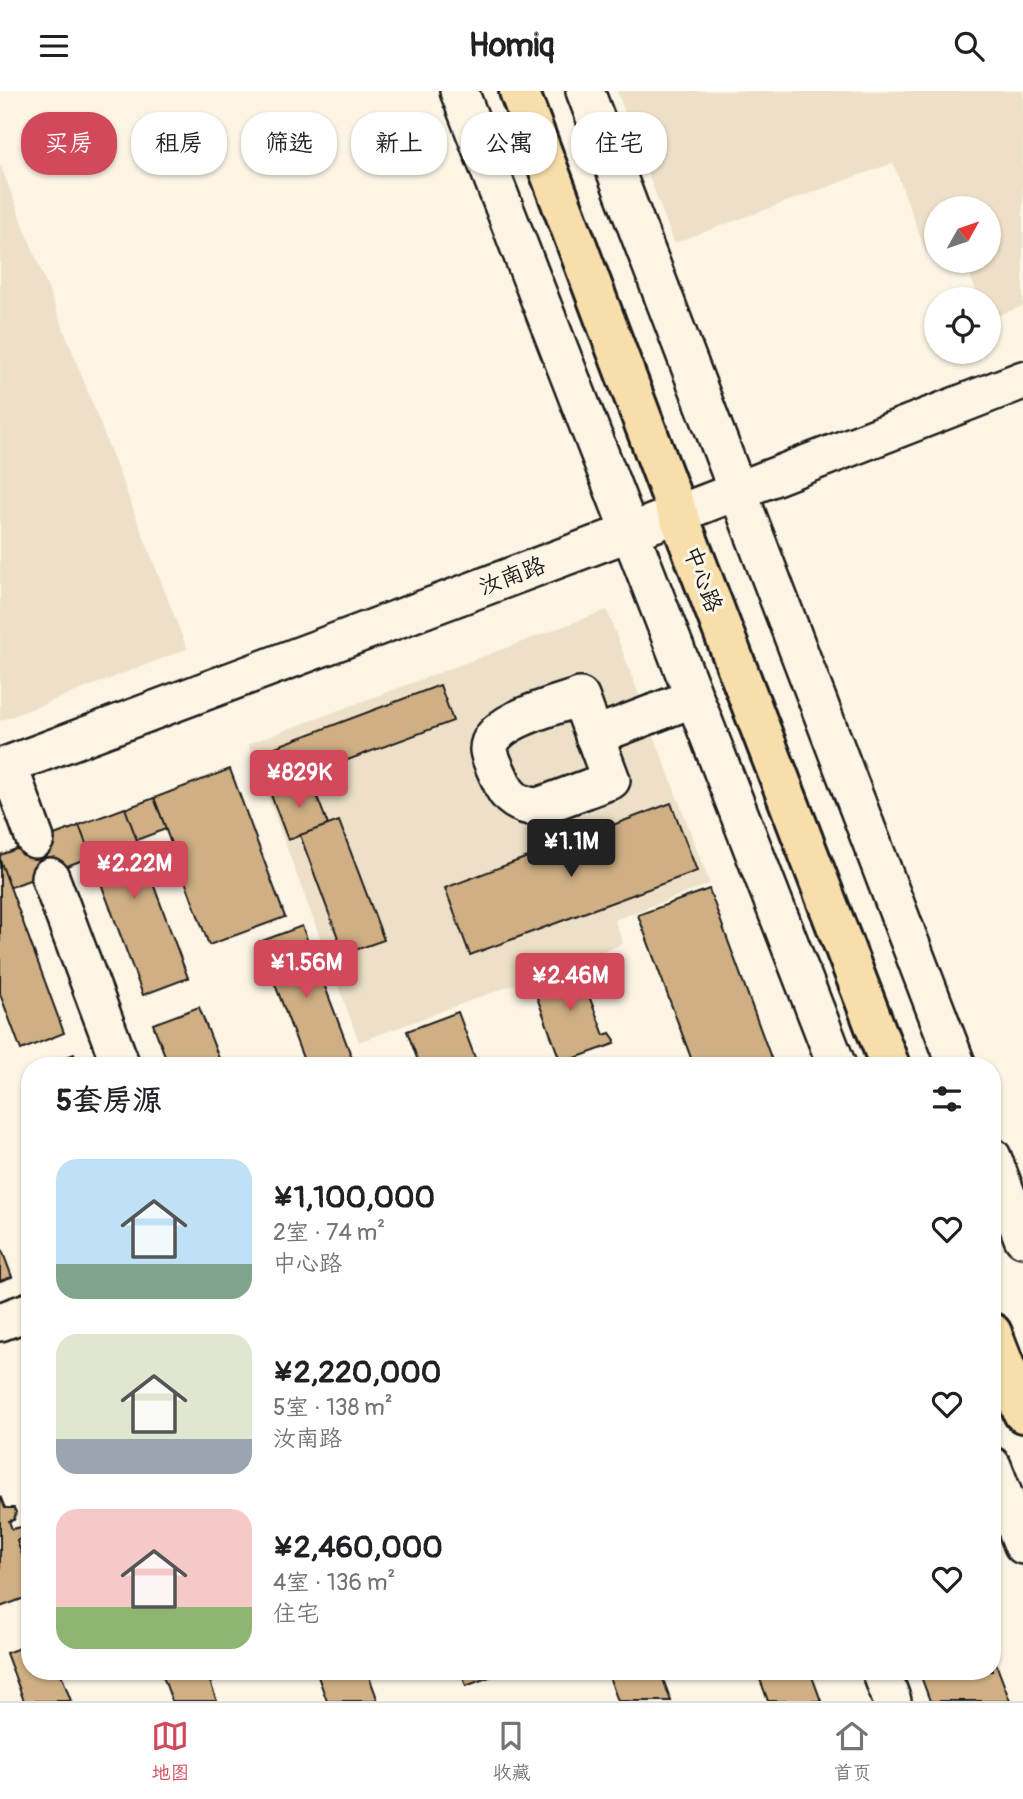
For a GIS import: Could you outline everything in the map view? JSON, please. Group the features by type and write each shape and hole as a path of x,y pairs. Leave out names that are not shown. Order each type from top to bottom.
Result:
{"main road":[{"name":"中心路","path":"519,91 887,1057"},
{"path":"1001,1356 1023,1413"}],"street":[{"path":"459,91 834,1057"},
{"path":"585,91 954,1057"},
{"name":"汝南路","path":"4,766 678,514 1023,380"},
{"path":"594,736 694,698"},
{"path":"4,766 35,839"},
{"path":"50,877 118,1057"},
{"path":"1001,1181 1023,1238"},
{"path":"0,1322 21,1314"},
{"path":"1001,1489 1023,1545"},
{"path":"884,1680 892,1701"}],"shaded area":[{"path":"617,91 1023,91 1023,306 1001,314 1001,287 975,287 969,273 1001,273 1001,196 924,196 924,247 893,163 674,243 648,175 667,175 667,112 625,112"},
{"path":"0,164 187,649 0,721"},
{"path":"607,610 710,884 615,920 623,944 359,1042 248,744"}],"building":[{"path":"440,685 453,721 280,785 267,750"},
{"path":"230,769 285,917 209,945 154,798"},
{"path":"311,781 328,825 288,840 271,795"},
{"path":"154,798 166,829 0,891 0,855"},
{"path":"671,803 697,871 470,955 445,888"},
{"path":"125,808 188,978 143,995 79,825"},
{"path":"339,821 384,940 344,954 300,835"},
{"path":"0,860 64,1033 21,1050 0,994"},
{"path":"709,889 771,1057 691,1057 638,915"},
{"path":"302,926 352,1057 303,1057 259,942"},
{"path":"582,962 586,964 589,971 581,975 604,1035 610,1033 615,1040 614,1044 578,1057 559,1057 531,981"},
{"path":"199,1007 218,1057 166,1057 153,1024"},
{"path":"458,1012 475,1057 417,1057 407,1031"},
{"path":"0,1245 12,1277 0,1281"},
{"path":"0,1496 5,1508 14,1508 16,1512 14,1520 9,1521 12,1529 21,1527 21,1538 17,1541 21,1552 21,1599 0,1607"},
{"path":"21,1647 21,1680 63,1680 71,1701 24,1701 6,1653"},
{"path":"1001,1677 1010,1701 930,1701 922,1680 1001,1680"},
{"path":"164,1680 209,1680 217,1701 172,1701"},
{"path":"319,1680 370,1680 378,1701 327,1701"},
{"path":"464,1680 482,1680 466,1686"},
{"path":"610,1680 663,1680 671,1701 618,1701"},
{"path":"760,1680 813,1680 821,1701 768,1701"}]}
